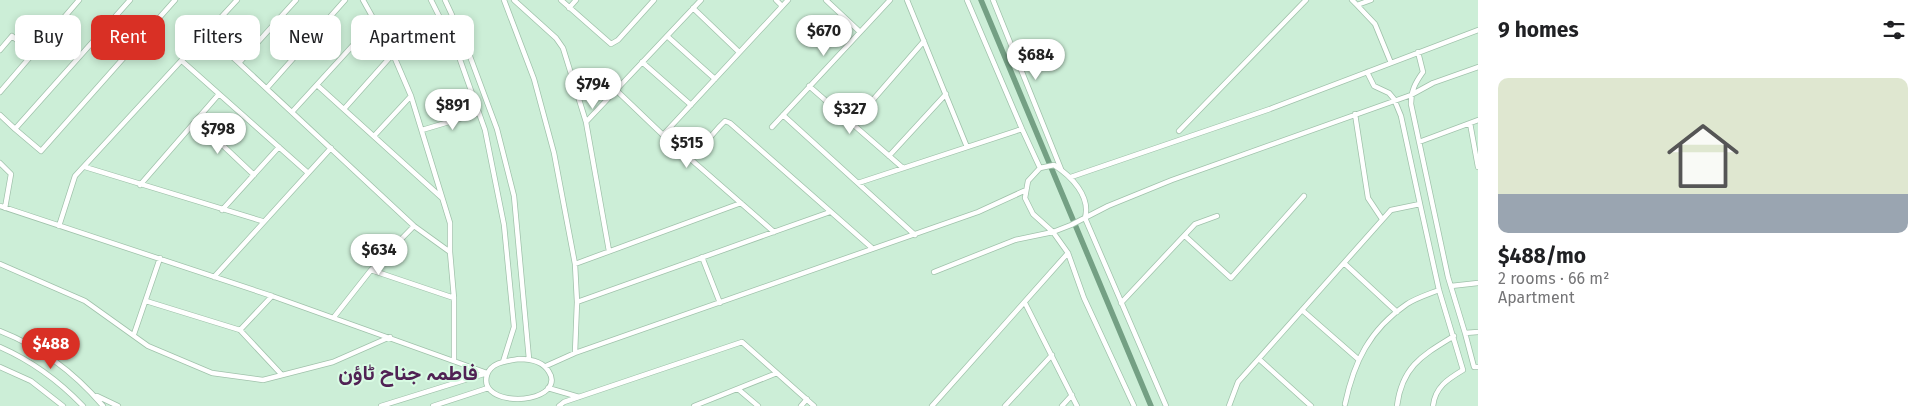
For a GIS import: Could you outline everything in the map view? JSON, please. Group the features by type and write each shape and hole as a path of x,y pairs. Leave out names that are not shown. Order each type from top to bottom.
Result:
{"street":[{"path":"66,15 79,0"},
{"path":"15,129 130,0"},
{"path":"0,115 42,151 175,0"},
{"path":"224,15 237,0"},
{"path":"239,63 296,0"},
{"path":"267,88 345,0"},
{"path":"364,0 373,15"},
{"path":"431,0 458,54 487,140 504,225 514,327 503,362"},
{"path":"445,0 465,43 497,128 514,196 529,359"},
{"path":"504,0 534,79 554,153 575,264 577,302 575,353"},
{"path":"514,0 556,38 563,48 586,122 609,251"},
{"path":"561,0 611,44 618,40 654,0"},
{"path":"569,8 576,0"},
{"path":"776,0 782,6"},
{"path":"663,135 788,0"},
{"path":"826,0 860,32"},
{"path":"772,127 890,0"},
{"path":"907,0 967,147"},
{"path":"967,0 1040,168"},
{"path":"993,0 1062,170"},
{"path":"1179,131 1306,0"},
{"path":"1352,0 1374,24 1391,63"},
{"path":"1357,5 1371,0"},
{"path":"586,122 698,1"},
{"path":"693,8 739,52"},
{"path":"1071,177 1270,109 1478,30"},
{"path":"0,50 12,36 15,39"},
{"path":"667,36 715,79"},
{"path":"852,124 924,41"},
{"path":"292,112 351,48"},
{"path":"1418,52 1422,72 1411,95 1411,104 1451,286 1476,367 1463,370 1446,380 1436,392 1433,406"},
{"path":"0,92 26,60"},
{"path":"236,60 414,226 450,252"},
{"path":"344,109 388,60"},
{"path":"396,60 411,96 450,223 450,252 454,298 454,360"},
{"path":"59,226 76,176 182,61 308,172"},
{"path":"642,62 691,105"},
{"path":"934,272 1015,240 1053,232 1108,206 1172,180 1394,99 1411,95 1433,83 1478,67"},
{"path":"1368,72 1374,86 1389,93 1394,99 1401,116 1439,290 1463,370"},
{"path":"317,85 442,199"},
{"path":"809,86 903,168"},
{"path":"616,90 663,135 774,232"},
{"path":"140,185 219,94"},
{"path":"889,156 946,94"},
{"path":"374,136 411,96"},
{"path":"422,130 478,113"},
{"path":"1355,114 1368,198 1382,219"},
{"path":"783,115 915,235"},
{"path":"196,120 254,175"},
{"path":"1419,142 1478,120"},
{"path":"691,159 720,126 725,122 730,123 872,248"},
{"path":"1470,123 1478,167"},
{"path":"858,183 1022,129"},
{"path":"222,210 279,147"},
{"path":"214,277 262,221 331,148"},
{"path":"0,163 11,174 3,207 390,336 487,372"},
{"path":"1134,406 1084,298 1068,254 1053,232 1033,214 1025,198 1028,181 1040,168 1054,165 1071,177 1079,188 1087,209 1085,218 1166,406"},
{"path":"85,167 262,221"},
{"path":"546,366 575,353 978,212 1026,190"},
{"path":"1185,236 1231,278 1304,196"},
{"path":"575,264 741,203"},
{"path":"1228,406 1238,382 1382,219 1391,210 1420,204"},
{"path":"577,302 830,212"},
{"path":"1121,303 1195,224 1217,216"},
{"path":"334,317 371,270 414,226"},
{"path":"932,406 1068,254"},
{"path":"702,257 720,302"},
{"path":"134,334 160,258"},
{"path":"1344,263 1397,312"},
{"path":"0,264 85,301 134,334 148,346 212,373 263,380 333,362 390,336"},
{"path":"371,270 454,298"},
{"path":"1451,286 1478,283"},
{"path":"1338,406 1345,405 1358,360 1380,327 1408,303 1439,290"},
{"path":"240,330 272,296"},
{"path":"146,301 240,330 282,375"},
{"path":"1025,303 1078,406"},
{"path":"1302,310 1358,360"},
{"path":"0,330 46,355 71,373 104,406"},
{"path":"1465,334 1478,332"},
{"path":"1397,406 1398,398 1408,372 1423,355 1454,336"},
{"path":"559,406 564,402 742,342 814,406"},
{"path":"0,347 39,368 63,386 83,406"},
{"path":"1005,406 1052,355"},
{"path":"381,406 487,372 494,365 503,362 529,359 546,366 551,375 551,385 543,395 533,400 520,402 507,400 496,395 488,388 485,380 487,372"},
{"path":"1259,359 1311,406"},
{"path":"0,367 32,381 63,406"},
{"path":"696,406 777,373"},
{"path":"433,406 488,388"},
{"path":"548,388 580,397"},
{"path":"738,388 758,406"},
{"path":"93,394 118,406"},
{"path":"1062,406 1072,395"},
{"path":"507,400 510,406"},
{"path":"801,406 807,400"}],"waterway":[{"path":"981,0 1151,406"}],"district":[{"name":"فاطمہ جناح ٹاؤن","path":"408,373"}]}
